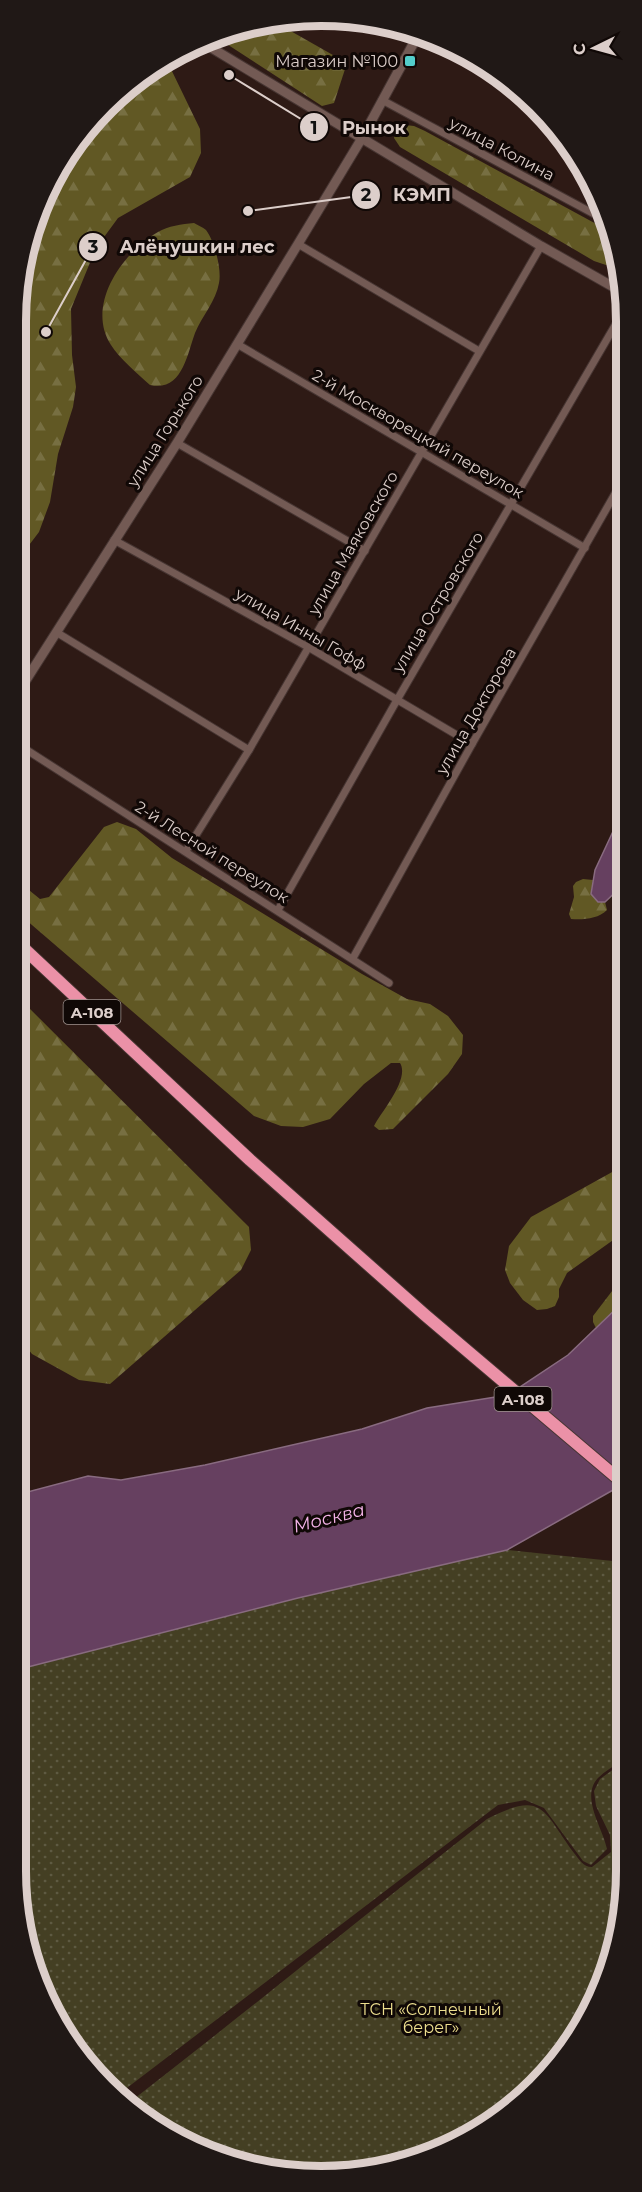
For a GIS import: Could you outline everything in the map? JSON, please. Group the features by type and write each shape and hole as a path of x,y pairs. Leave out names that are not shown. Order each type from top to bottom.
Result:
{"highway":[{"name":"А-108","path":"26,950 250,1160 425,1315 616,1477"}],"main road":[{"name":"улица Горького","path":"26,680 177,443 362,138 415,41"},
{"path":"210,47 541,246 615,288"}],"street":[{"name":"улица Колина","path":"382,100 597,216"},
{"path":"298,244 479,351"},
{"name":"улица Маяковского","path":"186,851 249,750 541,246"},
{"name":"улица Островского","path":"278,910 397,699 616,324"},
{"name":"2-й Москворецкий переулок","path":"237,344 585,548"},
{"path":"177,443 365,551"},
{"name":"улица Докторова","path":"353,958 616,492"},
{"name":"улица Инны Гофф","path":"114,540 308,647 472,744"},
{"path":"56,632 249,750"},
{"name":"2-й Лесной переулок","path":"26,749 389,983"}],"green space":[{"path":"285,28 347,63 334,103 322,106 224,42"},
{"path":"170,67 200,129 201,153 190,177 118,218 96,248 71,309 72,355 76,387 73,407 58,454 50,502 39,532 26,549 26,302 31,263 41,226 65,173 99,126 126,99"},
{"path":"405,125 425,131 601,227 611,265 594,261 400,147 394,138 395,132"},
{"path":"194,223 206,230 214,247 220,277 217,290 195,333 182,370 169,383 161,386 150,385 111,345 104,329 102,313 105,297 121,266 145,241 166,228"},
{"path":"117,822 136,829 172,858 362,974 407,999 430,1004 448,1016 463,1035 462,1054 448,1074 393,1129 379,1130 374,1126 398,1086 402,1070 400,1063 391,1063 364,1084 330,1119 303,1127 281,1126 254,1116 26,920 26,888 40,899 49,897 104,827"},
{"path":"583,879 593,880 591,894 598,902 605,902 607,910 590,918 571,919 569,914 574,897 573,886"},
{"path":"26,1005 249,1227 251,1250 241,1270 110,1384 79,1380 32,1354 26,1346"},
{"path":"616,1170 616,1238 567,1273 559,1289 559,1297 555,1306 547,1309 537,1310 523,1300 510,1283 505,1270 509,1246 531,1217"},
{"path":"616,1286 616,1309 596,1328 593,1316"},
{"path":"507,1550 616,1561 616,1765 598,1778 591,1794 594,1813 607,1849 591,1865 583,1861 544,1808 525,1800 498,1805 123,2091 99,2066 65,2019 41,1966 31,1929 26,1890 26,1667 298,1598"},
{"name":"ТСН «Солнечный берег»","path":"616,1767 616,1890 611,1929 601,1966 577,2019 555,2051 530,2080 485,2117 434,2144 379,2161 340,2166 302,2166 263,2161 208,2144 173,2127 134,2099 487,1819 520,1806 531,1805 540,1809 547,1815 580,1860 586,1866 592,1867 611,1852 610,1835 596,1806 594,1791 600,1779"}],"water":[{"path":"616,825 616,892 605,902 598,902 591,894 595,870"},
{"name":"Москва","path":"616,1309 616,1488 507,1550 298,1598 26,1667 26,1492 88,1476 121,1480 205,1465 362,1429 427,1408 508,1395 568,1355"}],"place":[{"name":"Магазин №100","path":"410,61"},
{"name":"Рынок","path":"229,75"},
{"name":"КЭМП","path":"248,211"},
{"name":"Алёнушкин лес","path":"46,332"}]}
